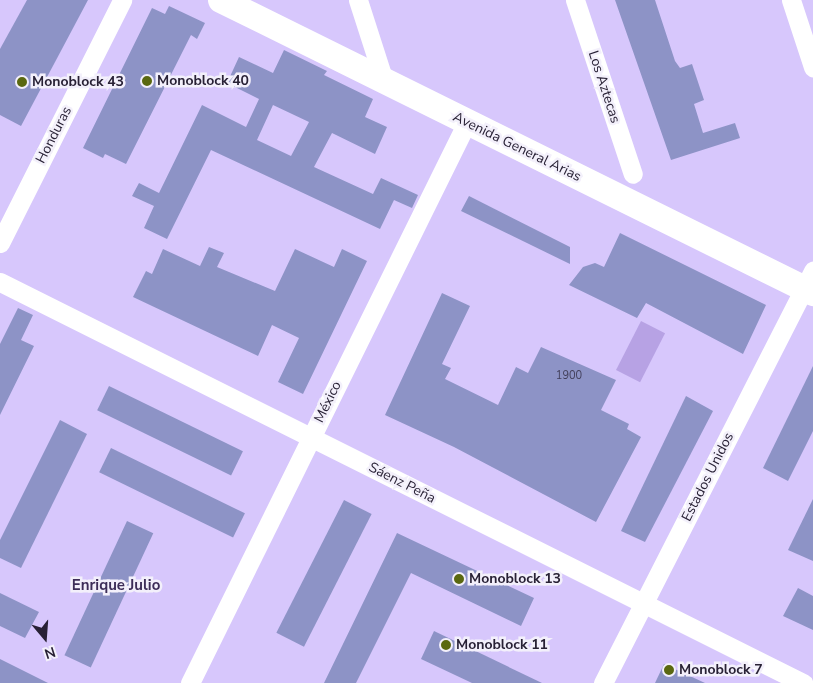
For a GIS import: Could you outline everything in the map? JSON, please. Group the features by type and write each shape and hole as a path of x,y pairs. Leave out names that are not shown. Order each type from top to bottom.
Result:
{"main road":[{"name":"Avenida General Arias","path":"221,0 467,122 810,284"}],"street":[{"name":"Honduras","path":"0,243 122,0"},
{"path":"358,0 384,81"},
{"name":"Los Aztecas","path":"575,0 633,174"},
{"path":"791,0 813,67"},
{"name":"México","path":"190,683 467,122"},
{"name":"Sáenz Peña","path":"0,282 803,683"},
{"name":"Estados Unidos","path":"603,683 810,284"}],"shaded area":[{"path":"641,321 665,333 640,382 616,370"}],"building":[{"name":"Monoblock 43","path":"27,0 88,0 21,126 0,115 0,49"},
{"path":"615,0 655,0 675,61 680,68 692,64 704,100 694,104 703,133 735,123 740,138 671,160"},
{"name":"Monoblock 40","path":"169,6 205,23 197,39 191,35 126,164 105,154 103,158 83,148 152,8 165,14"},
{"path":"284,50 327,71 324,75 373,99 365,117 387,127 375,154 332,133 314,167 373,194 381,178 418,195 412,208 394,200 380,229 211,150 167,239 144,228 154,206 132,196 139,183 159,193 202,105 246,127 259,99 227,83 239,57 273,73","holes":["273,105 309,122 291,156 257,140"]},
{"path":"469,196 570,247 570,264 461,211"},
{"path":"620,233 766,305 743,354 646,303 637,318 569,285 583,267 595,263 604,267"},
{"path":"209,247 224,253 217,267 275,291 295,249 334,267 342,249 367,261 303,394 278,382 299,338 272,325 258,356 133,297 146,271 152,274 163,249 200,266"},
{"path":"442,293 470,306 442,364 451,368 445,379 498,405 516,367 528,373 541,347 616,380 601,410 629,424 627,429 641,437 596,522 454,447 385,415"},
{"path":"18,308 33,315 21,340 34,346 0,415 0,344"},
{"path":"813,366 813,431 788,481 763,468"},
{"path":"109,386 243,451 231,476 97,410"},
{"path":"686,396 713,411 645,542 621,531"},
{"path":"60,420 87,434 21,568 0,558 0,540"},
{"path":"111,448 245,513 233,538 99,472"},
{"path":"813,499 813,561 788,550"},
{"path":"344,500 372,514 304,647 276,633"},
{"path":"127,521 153,533 91,667 64,655"},
{"path":"397,533 534,598 521,626 411,573 356,683 324,683"},
{"path":"798,588 813,596 813,630 783,616"},
{"path":"0,593 39,612 25,638 0,626"},
{"name":"Monoblock 11","path":"434,631 542,683 472,683 421,659"},
{"path":"0,659 48,683 0,683"},
{"name":"Monoblock 7","path":"664,664 705,683 655,683"}],"place":[{"name":"Monoblock 40","path":"147,81"},
{"name":"Monoblock 43","path":"22,82"},
{"name":"Monoblock 13","path":"459,579"},
{"name":"Monoblock 11","path":"446,645"},
{"name":"Monoblock 7","path":"669,670"}],"district":[{"name":"Enrique Julio","path":"116,586"}]}
